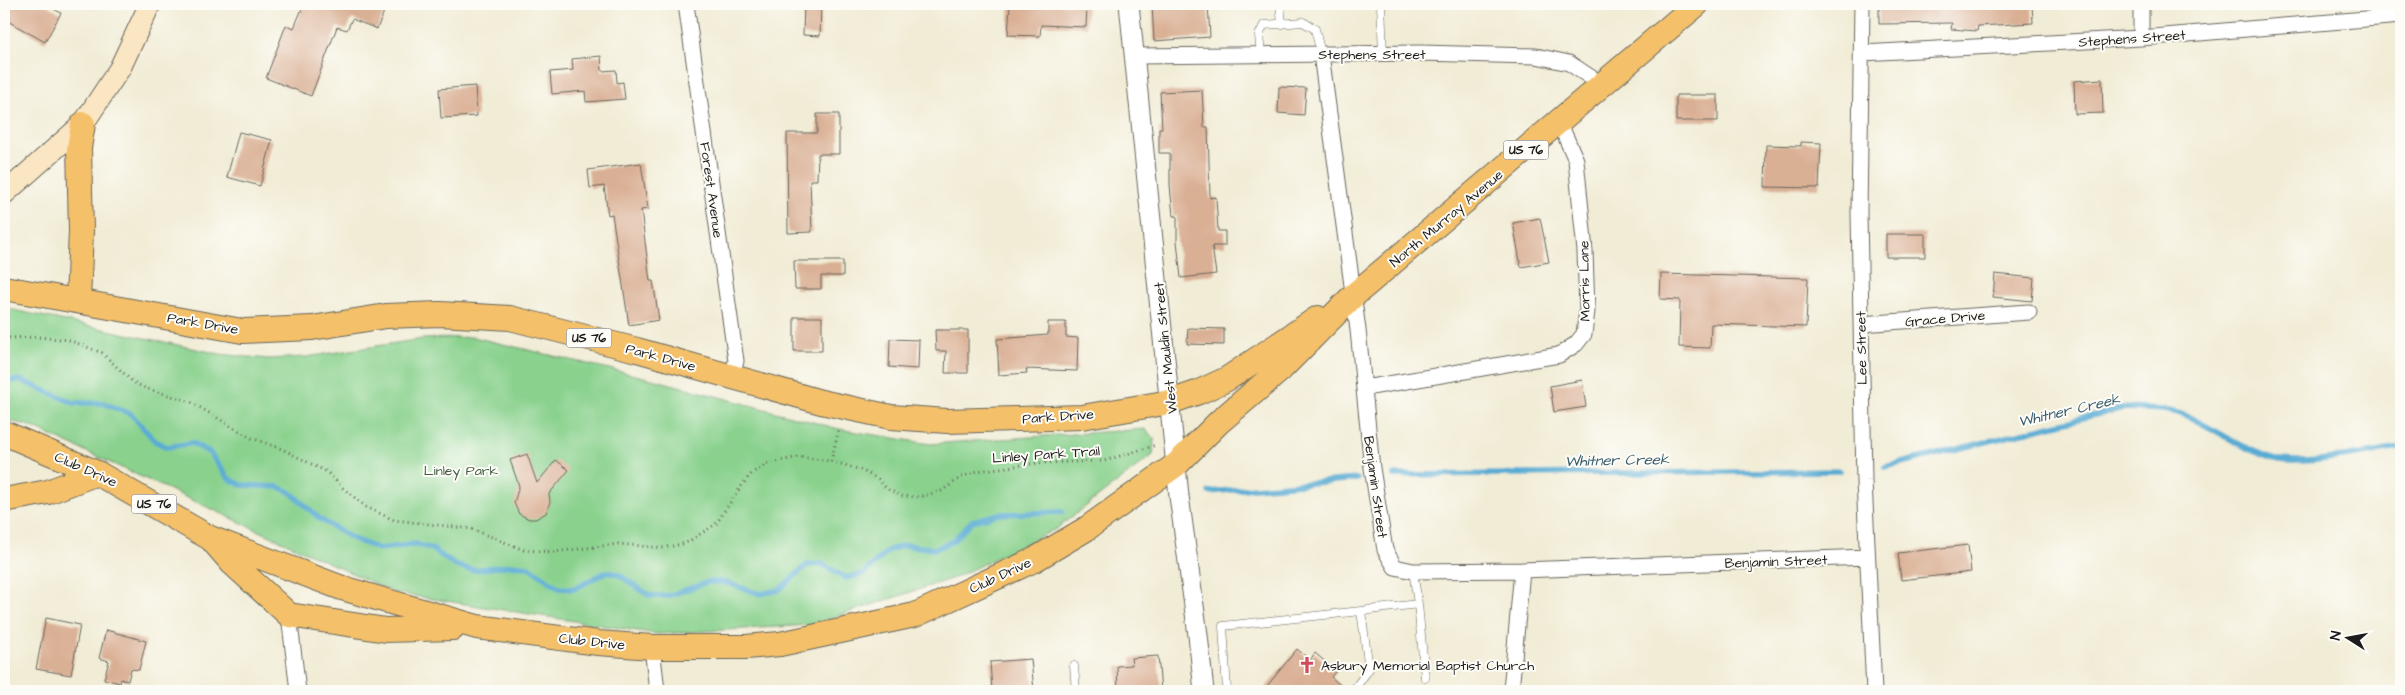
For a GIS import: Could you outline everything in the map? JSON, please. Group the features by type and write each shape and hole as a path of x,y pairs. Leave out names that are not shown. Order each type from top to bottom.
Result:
{"main road":[{"path":"4,194 83,124 120,68 150,4"},
{"name":"North Murray Avenue","path":"1177,464 1219,422 1280,370 1354,296 1697,4"},
{"path":"78,301 81,231 79,148 83,124"},
{"name":"Park Drive","path":"4,288 242,331 312,328 386,316 440,314 510,318 821,402 891,417 947,421 1082,417 1170,402"},
{"name":"North Murray Avenue","path":"1170,402 1199,392 1226,379 1354,296"},
{"name":"Club Drive","path":"4,433 97,473 210,538 342,588 477,627 598,643 652,647 746,647 780,644 914,614 1034,560 1086,529 1177,464"},
{"path":"4,500 48,492 97,473"},
{"path":"210,538 232,563 289,615 386,630 477,627"}],"street":[{"name":"Forest Avenue","path":"686,4 736,362 732,377"},
{"name":"West Mauldin Street","path":"1129,4 1179,496 1204,691"},
{"name":"Lee Street","path":"1862,4 1859,213 1868,557 1874,691"},
{"path":"2141,4 2141,38"},
{"name":"Stephens Street","path":"1862,53 2141,38 2401,16"},
{"name":"Stephens Street","path":"1135,56 1320,54 1536,56 1569,63 1601,84"},
{"name":"Benjamin Street","path":"1320,54 1354,296 1372,468 1385,550 1395,567 1413,571 1522,570 1868,557"},
{"name":"Morris Lane","path":"1365,388 1559,355 1576,344 1584,334 1587,311 1585,252 1576,160 1559,122"},
{"name":"Grace Drive","path":"1861,324 2029,312"},
{"path":"1511,691 1522,570"},
{"path":"289,615 298,691"},
{"path":"652,647 657,691"}],"lane":[{"path":"1280,4 1282,24"},
{"path":"1381,4 1383,54"},
{"path":"1261,55 1260,29 1264,25 1282,24 1309,24 1314,29 1320,54"},
{"path":"1413,571 1425,678"},
{"path":"1227,691 1223,626 1418,604"},
{"path":"1353,691 1369,669 1361,611"},
{"path":"1074,666 1076,691"}],"path":[{"name":"Linley Park Trail","path":"4,338 38,337 68,340 102,353 133,382 145,388 191,402 249,437 282,449 328,472 343,488 366,507 394,520 472,529 524,550 554,552 618,544 664,548 686,543 716,524 748,479 767,464 798,457 831,461 861,470 878,479 887,488 902,496 919,497 941,491 962,477 977,471 1038,463 1104,461 1146,450 1174,436"},
{"path":"831,461 839,429"}],"green space":[{"name":"Linley Park","path":"4,308 220,354 268,359 306,357 422,339 473,337 656,380 839,429 930,444 1145,429 1154,438 1153,455 1056,529 954,578 810,625 657,634 395,593 28,425 4,420"}],"building":[{"path":"4,4 45,4 61,13 45,42 4,19"},
{"path":"304,4 387,4 377,29 352,19 347,30 337,27 311,96 266,78 286,25 294,28"},
{"path":"804,4 821,4 820,36 803,35"},
{"path":"1010,4 1087,4 1086,27 1041,25 1040,36 1008,35"},
{"path":"1152,4 1208,4 1210,37 1154,41"},
{"path":"1879,4 2032,4 2033,23 1978,26 1977,31 1951,29 1952,23 1879,24"},
{"path":"601,56 602,71 616,70 617,83 623,82 625,99 586,102 585,91 552,94 550,72 573,70 572,59"},
{"path":"2102,79 2103,113 2075,114 2074,81"},
{"path":"475,86 477,116 441,118 439,89"},
{"path":"1279,87 1306,88 1304,115 1278,113"},
{"path":"1202,90 1204,127 1208,127 1210,198 1216,197 1218,231 1225,231 1225,246 1212,246 1216,274 1181,278 1177,241 1177,216 1173,216 1170,185 1170,153 1159,153 1159,128 1162,128 1160,92"},
{"path":"1676,95 1718,95 1718,121 1676,121"},
{"path":"817,114 839,114 839,154 818,154 817,180 810,180 812,232 788,233 787,133 817,133"},
{"path":"239,132 272,140 260,186 227,177"},
{"path":"1801,142 1821,143 1819,188 1765,187 1766,145 1801,146"},
{"path":"641,163 648,209 641,210 650,281 653,281 659,320 629,325 612,214 608,215 604,186 590,188 588,170"},
{"path":"1540,218 1549,262 1521,267 1513,223"},
{"path":"1886,234 1925,234 1925,257 1886,257"},
{"path":"794,261 843,261 843,276 821,276 821,289 795,289"},
{"path":"1661,274 1808,278 1806,327 1711,324 1710,348 1679,347 1680,300 1660,299"},
{"path":"1995,274 2034,278 2032,301 1993,297"},
{"path":"794,317 822,317 822,351 794,351"},
{"path":"1048,322 1066,322 1066,337 1078,338 1077,371 1026,369 1027,373 999,375 997,339 1048,335"},
{"path":"1188,328 1224,329 1224,345 1187,344"},
{"path":"935,330 968,330 968,373 945,373 946,351 936,351"},
{"path":"890,339 919,340 918,369 889,367"},
{"path":"1582,380 1586,407 1554,412 1550,386"},
{"path":"527,454 537,483 556,460 569,470 549,494 550,502 546,513 536,519 529,519 519,514 514,503 519,486 510,460"},
{"path":"1968,545 1971,572 1901,580 1898,553"},
{"path":"46,618 80,625 71,675 36,669"},
{"path":"106,630 146,641 139,670 131,669 128,681 121,679 120,683 104,679 109,661 99,658"},
{"name":"Asbury Memorial Baptist Church","path":"1297,649 1310,660 1315,653 1336,671 1331,677 1347,691 1263,691"},
{"path":"1158,656 1161,691 1118,691 1117,666 1132,665 1131,658"},
{"path":"1031,659 1034,691 992,691 990,662"}],"waterway":[{"name":"Whitner Creek","path":"4,382 20,380 74,403 103,403 131,414 155,441 167,447 192,443 209,452 228,478 241,485 279,487 290,492 320,519 353,539 379,549 416,544 432,549 456,566 473,570 512,565 529,567 559,588 574,589 606,572 618,574 650,596 668,596 708,582 724,582 760,594 779,590 807,565 822,564 846,578 863,574 889,550 905,545 935,549 953,541 972,521 1000,514 1062,512"},
{"name":"Whitner Creek","path":"1885,467 2123,408 2155,409 2180,413 2252,450 2276,459 2288,461 2320,460 2401,448"},
{"name":"Whitner Creek","path":"1394,475 1839,471"},
{"name":"Whitner Creek","path":"1209,492 1357,479"}],"place":[{"name":"Asbury Memorial Baptist Church","path":"1307,665"}]}
